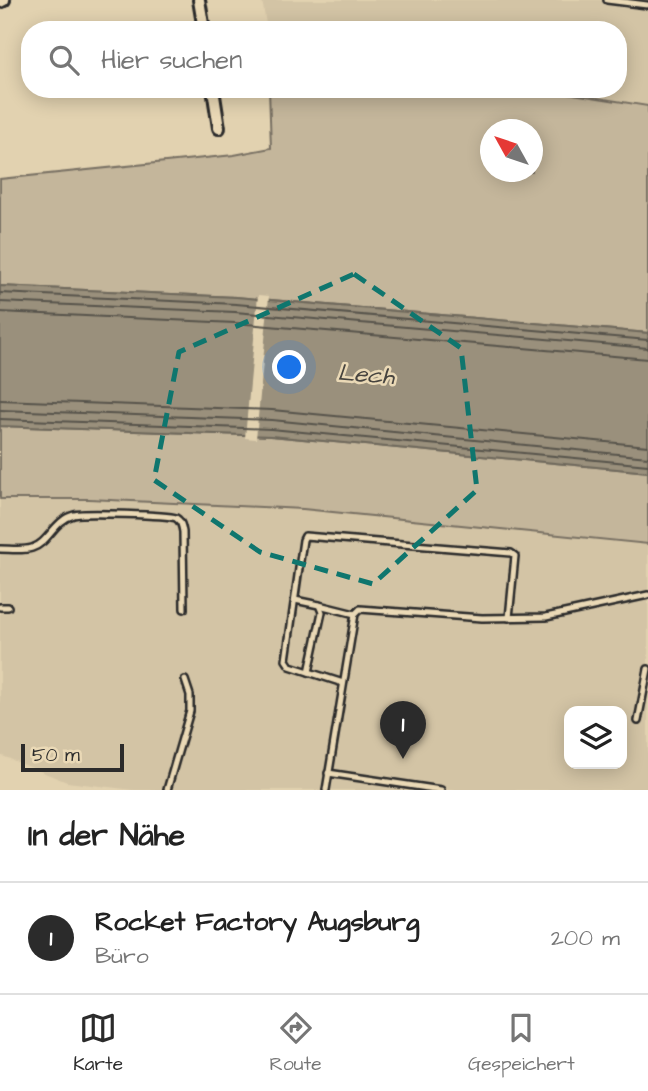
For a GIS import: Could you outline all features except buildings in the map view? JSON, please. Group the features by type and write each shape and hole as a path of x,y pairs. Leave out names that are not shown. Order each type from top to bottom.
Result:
{"street":[{"path":"199,0 202,21"},
{"path":"214,98 219,128"}],"lane":[{"path":"607,0 647,5"},
{"path":"0,549 31,548 40,544 63,519 77,514 175,518 181,523 183,531 184,609"},
{"path":"343,683 290,666 286,660 305,536 511,553 515,556 509,618"},
{"path":"326,790 355,614 360,609 482,618 546,617 648,595"},
{"path":"295,600 355,614"},
{"path":"309,672 321,612 319,605"},
{"path":"0,607 8,607"},
{"path":"638,721 648,669"},
{"path":"167,790 190,711 190,695 185,680"},
{"path":"328,773 440,790"}],"highlighted area":[{"path":"354,274 461,348 477,490 373,584 260,552 154,480 179,352"}],"shaded area":[{"path":"262,0 648,0 648,106 598,98 627,98 627,21 266,21"},
{"path":"269,98 598,98 648,106 648,333 236,297 0,286 0,179 234,155 271,148"},
{"path":"0,426 271,436 648,472 648,544 303,509 89,499 0,499"},
{"path":"0,499 89,499 303,509 648,544 648,790 133,790 67,782 0,755"}],"water":[{"name":"Lech","path":"0,286 236,297 648,333 648,472 271,436 0,426"}],"pier":[{"path":"258,295 269,296 256,439 245,438"}],"place":[{"name":"Rocket Factory Augsburg","path":"403,759"}]}
